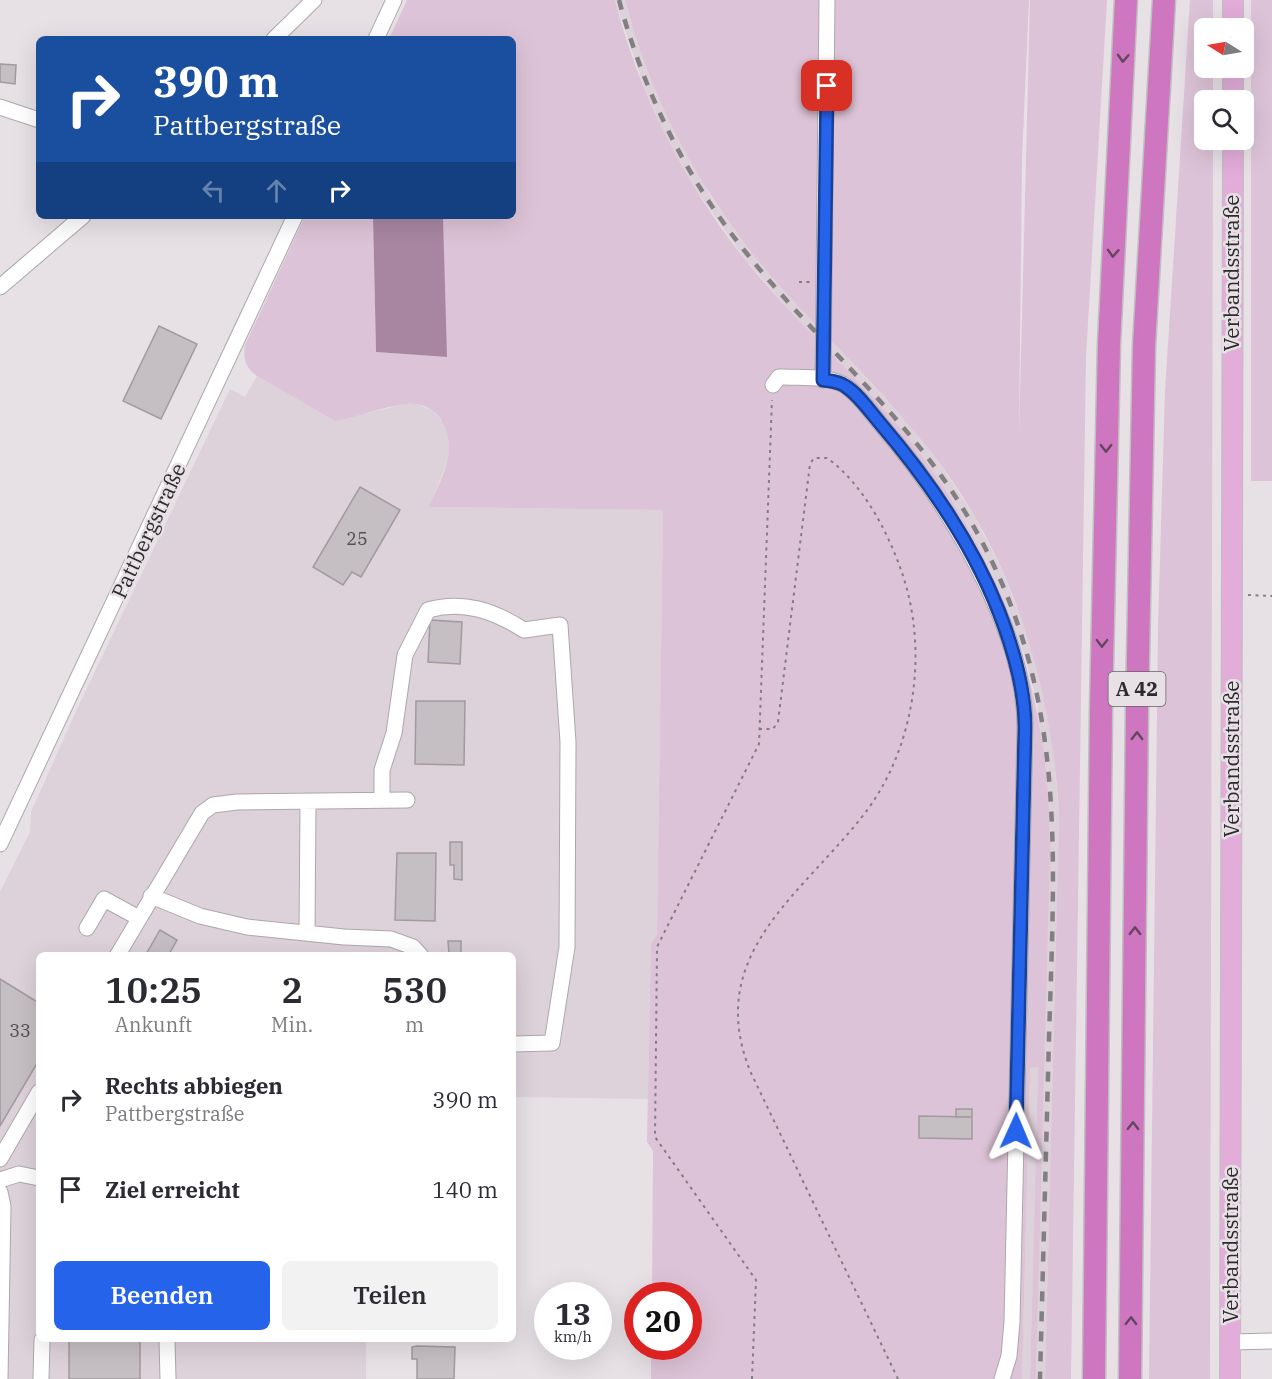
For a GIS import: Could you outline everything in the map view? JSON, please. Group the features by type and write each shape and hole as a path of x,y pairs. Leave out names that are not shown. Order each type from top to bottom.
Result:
{"highway":[{"name":"A 42","path":"1094,1379 1101,710 1108,380 1126,0"},
{"name":"A 42","path":"1130,1379 1137,698 1144,346 1164,0"}],"main road":[{"path":"1233,0 1233,18"},
{"name":"Verbandsstraße","path":"1230,1379 1233,150"}],"street":[{"path":"277,36 314,0"},
{"path":"377,36 394,0"},
{"path":"823,380 827,0"},
{"path":"0,107 36,119"},
{"path":"0,287 79,219"},
{"name":"Pattbergstraße","path":"0,844 294,219"},
{"path":"773,385 779,378 784,377 841,383 861,401 894,440 936,497 974,561 999,612 1022,687 1025,727 1012,1322 1009,1356 1002,1379"},
{"path":"382,800 381,770 394,733 405,655 428,610 442,606 469,607 499,614 524,630 560,625 568,742 567,947 552,1043 516,1044"},
{"path":"119,952 202,813 213,805 237,802 406,800"},
{"path":"307,933 308,802"},
{"path":"151,896 200,916 247,927 391,939 412,946 417,952"},
{"path":"87,928 104,899 139,918"},
{"path":"0,1159 36,1097"},
{"path":"0,1180 20,1174 36,1177"},
{"path":"0,1192 3,1206 0,1379"},
{"path":"1231,1342 1272,1341"},
{"path":"41,1379 42,1342"},
{"path":"167,1342 168,1379"}],"path":[{"path":"752,1379 756,1280 655,1137 657,947 759,744 773,385"},
{"path":"759,729 773,729 778,722 810,464 814,458 827,458 852,480 872,508 897,559 909,591 914,620 916,660 913,694 903,731 882,786 865,812 782,908 744,968 737,1003 739,1034 743,1054 751,1073 898,1379"},
{"path":"1232,595 1272,596"}],"shaded area":[{"path":"407,0 615,0 643,86 661,127 705,205 759,276 877,401 910,440 955,505 981,551 1002,598 1020,645 1033,694 1043,745 1048,797 1050,851 1036,1379 1030,1379 1038,1067 1030,1068 1022,1379 651,1379 651,1360 702,1360 702,1282 652,1282 653,1151 647,1142 651,944 657,934 663,510 429,507 444,473 449,439 439,417 429,408 407,404 335,421 257,376 247,366 244,354 245,345 304,219 373,219 376,352 446,357 443,219 516,219 516,36 390,36"},
{"path":"615,0 625,0 630,20 709,194 738,235 779,285 912,427 942,467 974,516 1000,566 1027,632 1045,697 1052,738 1059,815 1045,1379 1036,1379 1050,822 1037,703 1025,657 991,570 957,508 924,458 888,415 789,310 745,259 694,187 667,140 644,87"},
{"path":"625,0 1029,0 1022,159 1019,435 1030,0 1107,0 1086,357 1071,1379 1045,1379 1059,815 1048,722 1026,631 990,545 967,504 941,465 883,395 779,285 728,220 706,187 667,115 637,40"},
{"path":"1190,0 1213,0 1213,18 1194,18 1194,78 1213,78 1213,90 1194,90 1194,150 1213,150 1210,1379 1149,1379 1158,626 1165,391"},
{"path":"1251,0 1272,0 1272,481 1251,481 1251,150 1254,150 1254,90 1251,90 1251,78 1254,78 1254,18 1251,18"},
{"path":"373,219 443,219 447,357 376,352"},
{"path":"257,376 335,421 405,404 417,404 433,411 448,429 451,450 430,507 663,510 657,934 651,945 648,1099 516,1097 516,952 36,952 36,1342 366,1342 366,1379 0,1379 0,892 30,832 31,812 77,709 230,389 245,397"},
{"path":"1030,1067 1038,1067 1030,1379 1022,1379"}],"building":[{"path":"0,64 16,65 15,84 0,82"},
{"path":"159,326 197,344 161,419 123,401"},
{"path":"360,487 400,510 361,577 352,572 343,585 313,567"},
{"path":"430,620 462,622 460,664 428,662"},
{"path":"416,701 465,701 464,765 415,764"},
{"path":"450,842 462,842 462,880 454,879 454,865 450,865"},
{"path":"397,853 436,853 435,921 395,920"},
{"path":"160,930 177,940 170,952 147,952"},
{"path":"448,941 461,941 461,952 449,952"},
{"path":"0,979 36,1001 36,1065 0,1126"},
{"path":"956,1109 972,1109 972,1117 956,1117"},
{"path":"919,1116 972,1117 972,1139 919,1138"},
{"path":"69,1342 140,1342 140,1379 69,1379"},
{"path":"412,1347 455,1347 454,1379 417,1379 417,1359 412,1359"}],"railway":[{"path":"619,0 629,35 655,102 687,166 706,197 773,286 881,403 932,463 955,496 992,562 1019,627 1036,692 1047,758 1052,825 1053,894 1040,1379"}],"route":[{"path":"827,86 823,380 841,383 861,401 894,440 936,497 974,561 999,612 1022,687 1025,727 1016,1131"}]}
